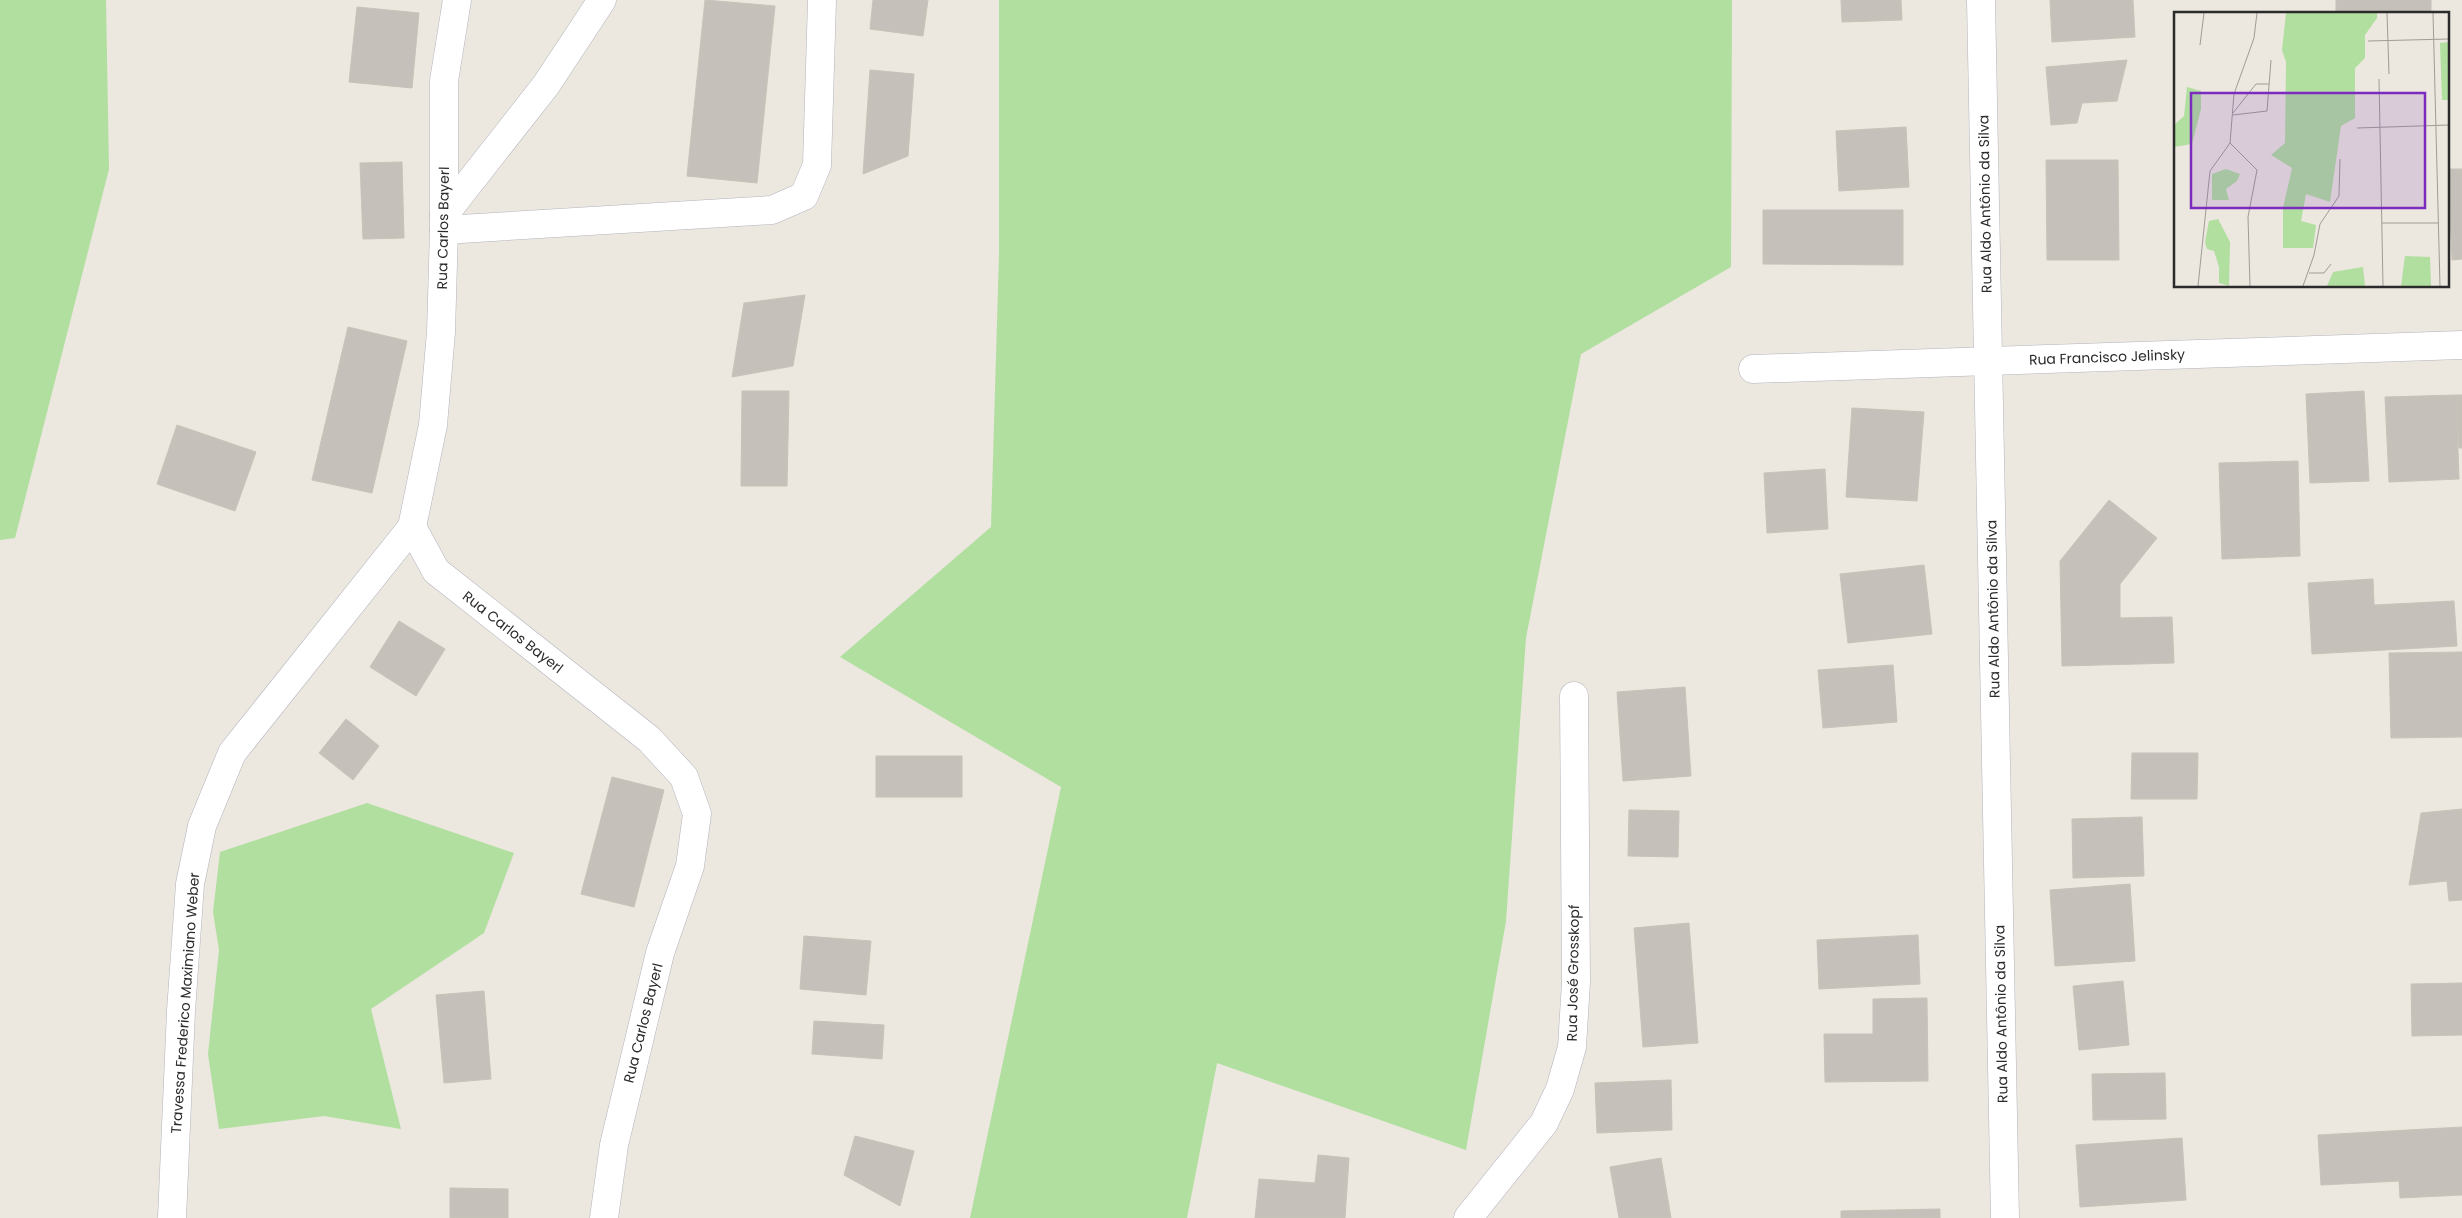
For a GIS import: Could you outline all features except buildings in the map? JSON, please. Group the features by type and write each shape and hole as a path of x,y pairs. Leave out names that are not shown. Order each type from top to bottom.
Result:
{"street":[{"name":"Rua Carlos Bayerl","path":"457,0 444,81 444,223 441,332 433,425 412,527 436,571 649,739 684,777 697,814 690,866 660,953 614,1145 604,1218"},
{"path":"444,223 546,84 602,0"},
{"path":"444,223 772,210 804,196 817,165 822,0"},
{"name":"Rua Aldo Antônio da Silva","path":"1981,0 2005,1218"},
{"name":"Rua Francisco Jelinsky","path":"1753,370 2462,345"},
{"name":"Travessa Frederico Maximiano Weber","path":"172,1218 190,884 202,826 232,753 412,527"},
{"name":"Rua José Grosskopf","path":"1468,1218 1544,1123 1560,1089 1572,1047 1576,982 1574,696"}],"green space":[{"path":"0,0 106,0 109,169 15,538 0,540"},
{"path":"999,0 1732,0 1731,267 1581,354 1526,638 1506,921 1466,1150 1217,1063 1187,1218 970,1218 1061,787 840,657 991,527 999,254"},
{"path":"367,803 514,853 484,933 371,1009 401,1129 324,1116 219,1129 208,1054 219,950 213,912 220,852"}]}
